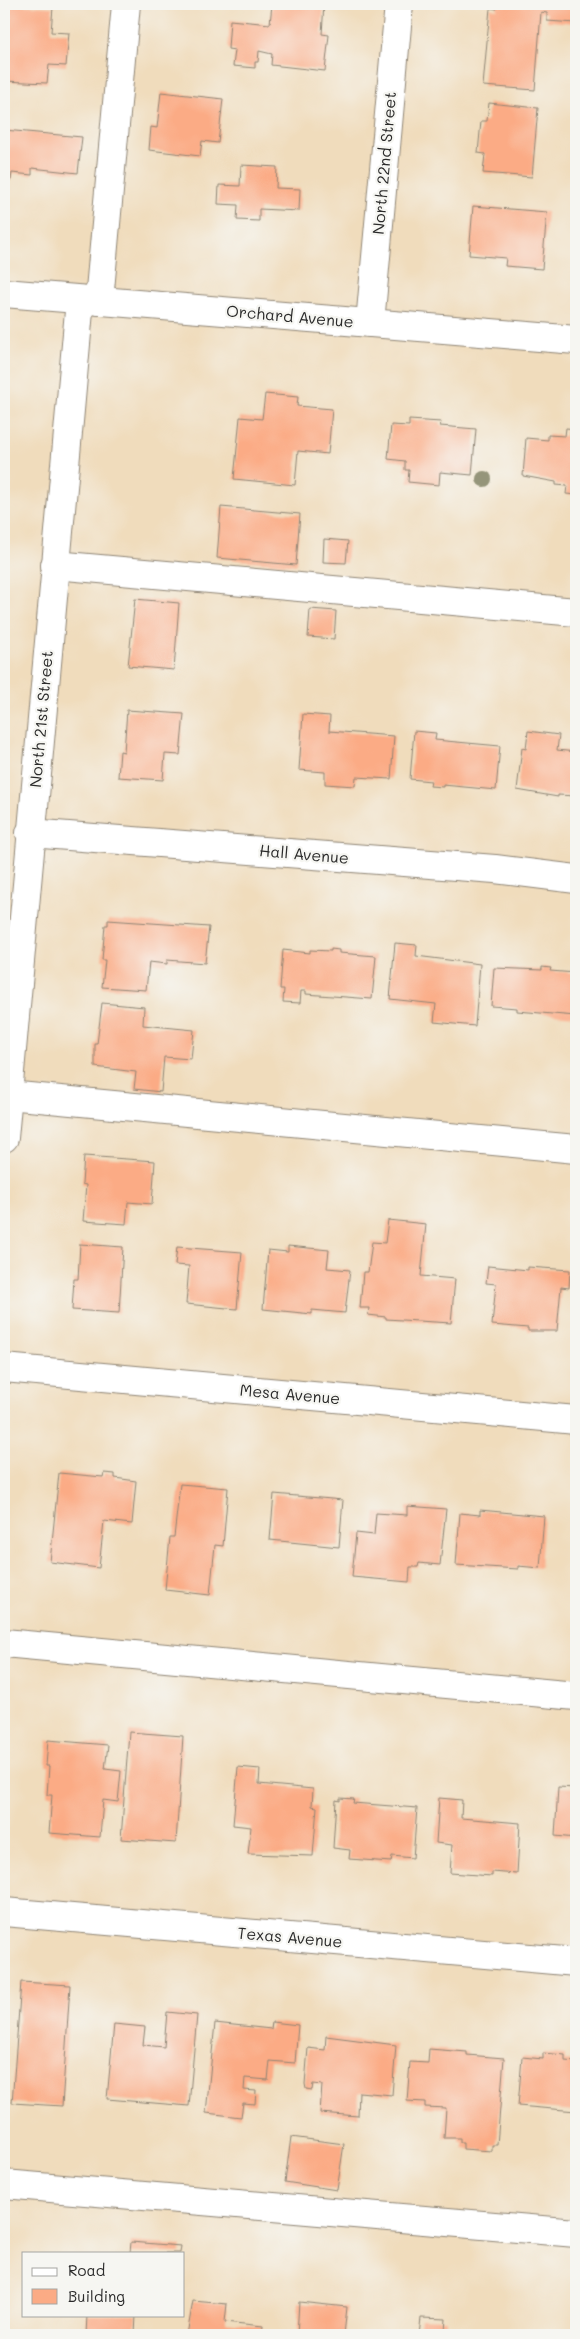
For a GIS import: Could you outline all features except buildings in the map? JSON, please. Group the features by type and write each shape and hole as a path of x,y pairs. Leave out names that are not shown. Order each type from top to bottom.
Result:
{"street":[{"name":"North 21st Street","path":"4,1138 55,565 126,4"},
{"name":"North 22nd Street","path":"370,323 399,4"},
{"name":"Orchard Avenue","path":"4,292 576,340"},
{"path":"55,565 576,612"},
{"name":"Hall Avenue","path":"30,833 495,869 576,879"},
{"path":"8,1095 576,1149"},
{"name":"Mesa Avenue","path":"4,1368 576,1420"},
{"path":"4,1643 576,1696"},
{"name":"Texas Avenue","path":"4,1912 576,1962"},
{"path":"4,2184 576,2233"}]}
